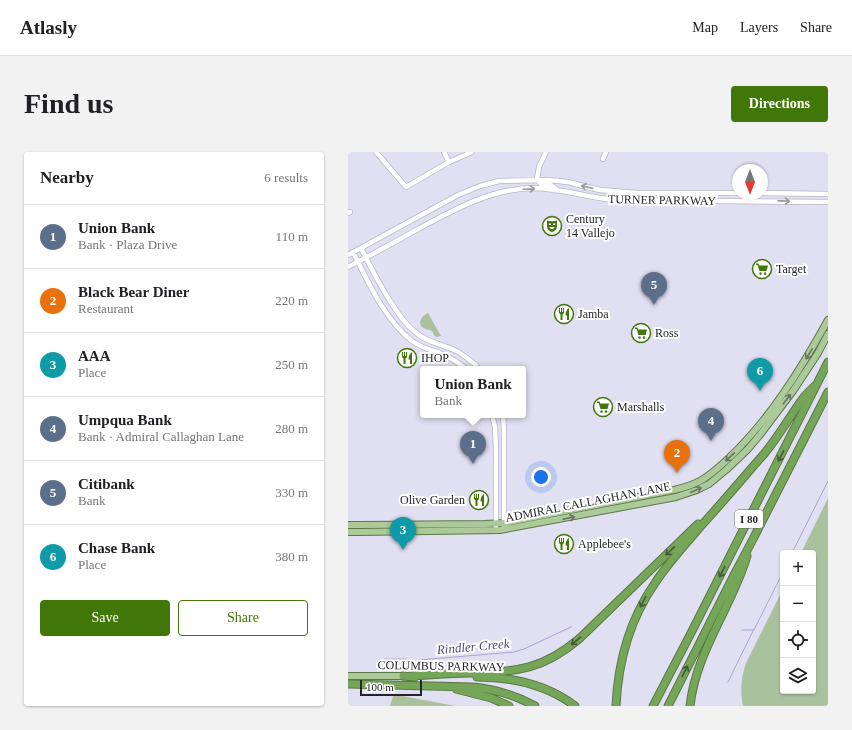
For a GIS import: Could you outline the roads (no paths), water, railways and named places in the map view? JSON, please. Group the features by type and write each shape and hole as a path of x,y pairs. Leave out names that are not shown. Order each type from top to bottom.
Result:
{"highway":[{"name":"I 80","path":"653,706 828,362"},
{"path":"616,706 618,680 624,652 632,626 642,604 654,584 765,452 784,428 805,396 817,384"},
{"name":"I 80","path":"668,706 828,392"},
{"path":"411,676 526,668 539,664 557,655 579,639 728,495"},
{"path":"690,706 693,686 700,664 739,580 751,543"},
{"name":"COLUMBUS PARKWAY","path":"403,676 492,677 511,679 530,683 546,689 574,706"},
{"name":"COLUMBUS PARKWAY","path":"348,684 463,686 481,688 500,691 535,706"},
{"path":"440,686 491,698 509,706"},
{"path":"517,697 530,706"}],"main road":[{"name":"ADMIRAL CALLAGHAN LANE","path":"348,532 496,527 504,523 688,486 705,478 716,470 754,432 793,380 812,350 828,320"},
{"name":"ADMIRAL CALLAGHAN LANE","path":"348,526 496,527 504,530 676,497 698,490 709,484 731,465 759,436 799,384 828,334"},
{"name":"COLUMBUS PARKWAY","path":"348,676 403,676"}],"street":[{"path":"376,152 406,187 449,162 472,152"},
{"path":"444,152 449,162"},
{"path":"546,152 539,167 536,179 541,184 551,185 556,189"},
{"path":"603,159 606,152"},
{"name":"TURNER PARKWAY","path":"348,255 458,195 480,186 500,181 536,179 548,180 568,182 587,188 600,190 637,193 732,193"},
{"name":"TURNER PARKWAY","path":"348,267 450,211 481,198 507,191 535,188 556,189 595,198 614,200 828,202"},
{"path":"768,193 828,194"},
{"path":"361,248 375,277 403,321 414,332 422,337 454,350 476,366"},
{"path":"353,252 377,298 389,317 405,334 413,341 450,358 462,366"},
{"path":"493,418 496,442 496,527"},
{"path":"502,418 504,430 504,530"}],"waterway":[{"name":"Rindler Creek","path":"794,550 828,481"},
{"name":"Rindler Creek","path":"742,630 754,630 780,578"},
{"name":"Rindler Creek","path":"419,660 514,652 524,649 571,627"},
{"path":"728,682 753,631"},
{"name":"Rindler Creek","path":"385,659 406,659"}],"place":[{"name":"Century 14 Vallejo","path":"552,226"},
{"name":"Target","path":"762,269"},
{"name":"Citibank","path":"654,305"},
{"name":"Jamba","path":"564,314"},
{"name":"Ross","path":"641,333"},
{"name":"IHOP","path":"407,358"},
{"name":"Chase Bank","path":"760,391"},
{"name":"Marshalls","path":"603,407"},
{"name":"Umpqua Bank","path":"711,441"},
{"name":"Union Bank","path":"473,464"},
{"name":"Black Bear Diner","path":"677,473"},
{"name":"Olive Garden","path":"479,500"},
{"name":"Applebee's","path":"564,544"},
{"name":"AAA","path":"403,550"}]}
